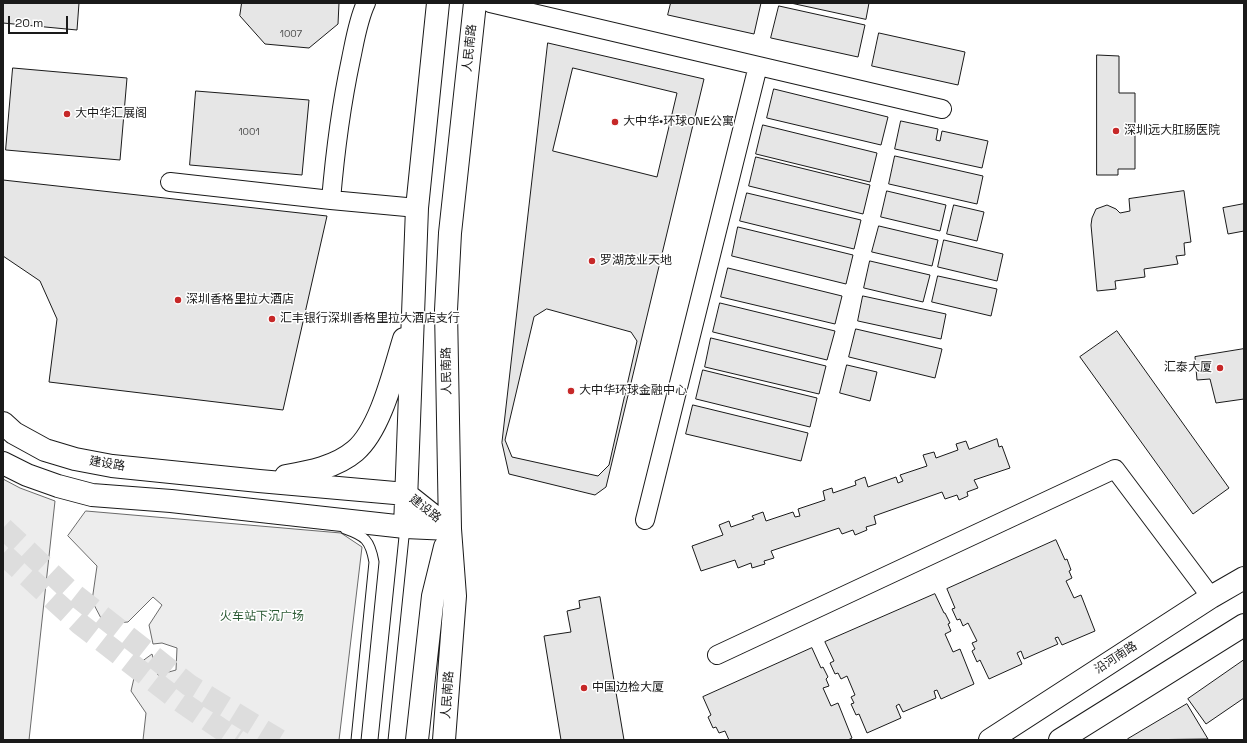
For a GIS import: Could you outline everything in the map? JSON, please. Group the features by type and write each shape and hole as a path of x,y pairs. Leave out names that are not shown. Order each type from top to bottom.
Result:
{"main road":[{"path":"405,526 417,208 438,3"},
{"name":"人民南路","path":"444,740 455,596 450,528 446,310 450,240 475,3"},
{"path":"259,481 318,470 355,451 367,437 379,416 413,313"},
{"name":"建设路","path":"3,423 14,432 45,450 75,459 112,466 406,494 450,528"},
{"name":"建设路","path":"3,463 58,486 92,495 171,501 405,526 450,528"},
{"path":"418,740 433,596 450,528"},
{"name":"沿河南路","path":"990,740 1211,597 1244,578"},
{"path":"1060,740 1244,625"}],"street":[{"path":"331,200 343,96 355,38 366,3"},
{"path":"490,3 942,109"},
{"path":"645,520 758,66"},
{"path":"170,182 417,208"},
{"path":"717,655 1115,469 1211,597"}],"lane":[{"path":"92,495 162,507 344,529 358,533 366,540 372,551 374,562 356,740"},
{"path":"383,740 405,526"}],"shaded area":[{"path":"3,479 20,488 55,501 29,740 3,740"},
{"name":"火车站下沉广场","path":"86,511 341,533 362,547 339,740 143,740 146,713 131,691 137,665 152,654 158,675 176,670 177,648 162,643 153,644 149,625 162,605 153,597 128,622 114,623 102,620 92,601 97,566 68,536"}],"building":[{"path":"3,3 79,3 77,30 3,23"},
{"path":"242,3 339,3 338,24 309,48 265,44 240,16"},
{"path":"671,3 761,3 754,34 668,15"},
{"path":"791,3 869,3 866,19"},
{"path":"779,6 865,25 858,57 771,38"},
{"path":"879,33 965,52 958,85 872,66"},
{"name":"罗湖茂业天地","path":"548,43 704,79 606,487 595,495 509,474 502,443"},
{"name":"深圳远大肛肠医院","path":"1097,55 1119,56 1119,93 1135,93 1135,169 1118,169 1118,175 1097,175"},
{"name":"大中华汇展阁","path":"13,68 127,78 120,160 6,150"},
{"name":"大中华•环球ONE公寓","path":"573,68 677,93 657,177 553,151"},
{"path":"774,89 888,117 881,145 767,118"},
{"path":"196,91 309,100 302,175 190,165"},
{"path":"901,121 938,129 936,140 940,141 942,131 988,141 982,168 895,149"},
{"path":"763,125 877,153 870,182 756,154"},
{"path":"895,156 983,176 977,204 889,184"},
{"path":"756,157 870,185 863,214 749,186"},
{"name":"深圳香格里拉大酒店","path":"3,180 327,216 283,410 49,382 57,319 40,281 3,256"},
{"path":"887,191 946,205 940,231 881,217"},
{"path":"1184,191 1191,242 1184,243 1185,255 1176,256 1178,264 1144,269 1145,277 1115,281 1116,289 1097,291 1091,225 1096,209 1107,205 1116,209 1120,213 1130,211 1129,199"},
{"path":"747,193 861,220 854,249 740,221"},
{"path":"1244,204 1244,231 1228,234 1223,208"},
{"path":"954,205 984,212 977,241 947,234"},
{"path":"879,226 938,240 932,266 872,252"},
{"path":"738,227 853,255 846,284 732,256"},
{"path":"944,240 1003,254 997,281 938,267"},
{"path":"870,261 930,275 923,302 864,288"},
{"path":"728,268 842,296 835,324 721,297"},
{"path":"938,276 997,289 991,316 932,302"},
{"path":"863,296 946,314 941,339 858,321"},
{"path":"720,303 835,331 827,360 713,332"},
{"name":"大中华环球金融中心","path":"547,309 631,332 637,341 609,465 598,476 512,457 505,440 534,317"},
{"path":"856,329 942,349 935,378 849,357"},
{"path":"1117,331 1229,488 1193,514 1080,357"},
{"path":"711,338 826,366 819,394 705,367"},
{"name":"汇泰大厦","path":"1244,349 1244,399 1216,403 1210,379 1197,380 1195,357"},
{"path":"847,365 877,372 870,401 840,393"},
{"path":"703,370 817,398 810,427 696,399"},
{"path":"693,405 808,433 801,461 686,434"},
{"path":"997,439 999,447 1002,446 1010,468 974,480 978,488 967,492 968,496 959,500 957,495 945,499 942,492 874,516 876,524 866,527 867,530 855,535 853,530 842,534 839,528 771,551 774,558 764,561 765,564 752,568 751,563 738,568 735,560 701,571 692,546 723,535 719,525 729,521 731,527 754,519 752,516 763,512 766,521 793,512 795,517 800,516 798,509 825,500 823,491 832,488 833,493 856,485 855,481 865,477 868,487 896,477 898,483 903,481 900,475 927,466 923,455 934,452 936,458 958,450 956,444 966,441 969,449"},
{"path":"1056,540 1065,560 1067,559 1071,570 1069,571 1072,578 1066,581 1074,598 1081,595 1095,631 1062,645 1058,637 1055,638 1058,644 1024,659 1021,651 1017,653 1022,664 989,679 980,660 977,662 972,651 975,649 972,643 977,641 968,623 963,626 960,619 957,620 952,609 955,608 947,589"},
{"path":"935,594 950,623 948,624 951,631 945,634 953,652 960,649 974,684 941,699 937,690 934,691 936,698 903,712 899,704 896,706 901,718 867,733 859,714 856,715 851,704 854,703 851,697 855,695 847,676 841,679 838,673 835,674 830,663 834,661 825,642"},
{"name":"中国边检大厦","path":"600,597 624,740 561,740 544,636 571,632 567,611 580,608 579,601"},
{"path":"812,648 821,668 823,667 828,677 826,679 829,686 823,688 831,706 838,703 852,738 848,740 729,740 725,731 719,733 716,727 713,728 708,717 711,715 703,697"},
{"path":"1244,660 1244,698 1206,724 1188,699"},
{"path":"1187,704 1208,739 1128,739"}],"tunnel":[{"path":"3,528 70,591 189,685 279,740"},
{"path":"3,554 80,624 174,697 237,740"}],"place":[{"name":"大中华汇展阁","path":"67,114"},
{"name":"大中华•环球ONE公寓","path":"615,122"},
{"name":"深圳远大肛肠医院","path":"1116,131"},
{"name":"罗湖茂业天地","path":"592,261"},
{"name":"深圳香格里拉大酒店","path":"178,300"},
{"name":"汇丰银行深圳香格里拉大酒店支行","path":"272,319"},
{"name":"汇泰大厦","path":"1220,368"},
{"name":"大中华环球金融中心","path":"571,391"},
{"name":"中国边检大厦","path":"584,688"}]}
